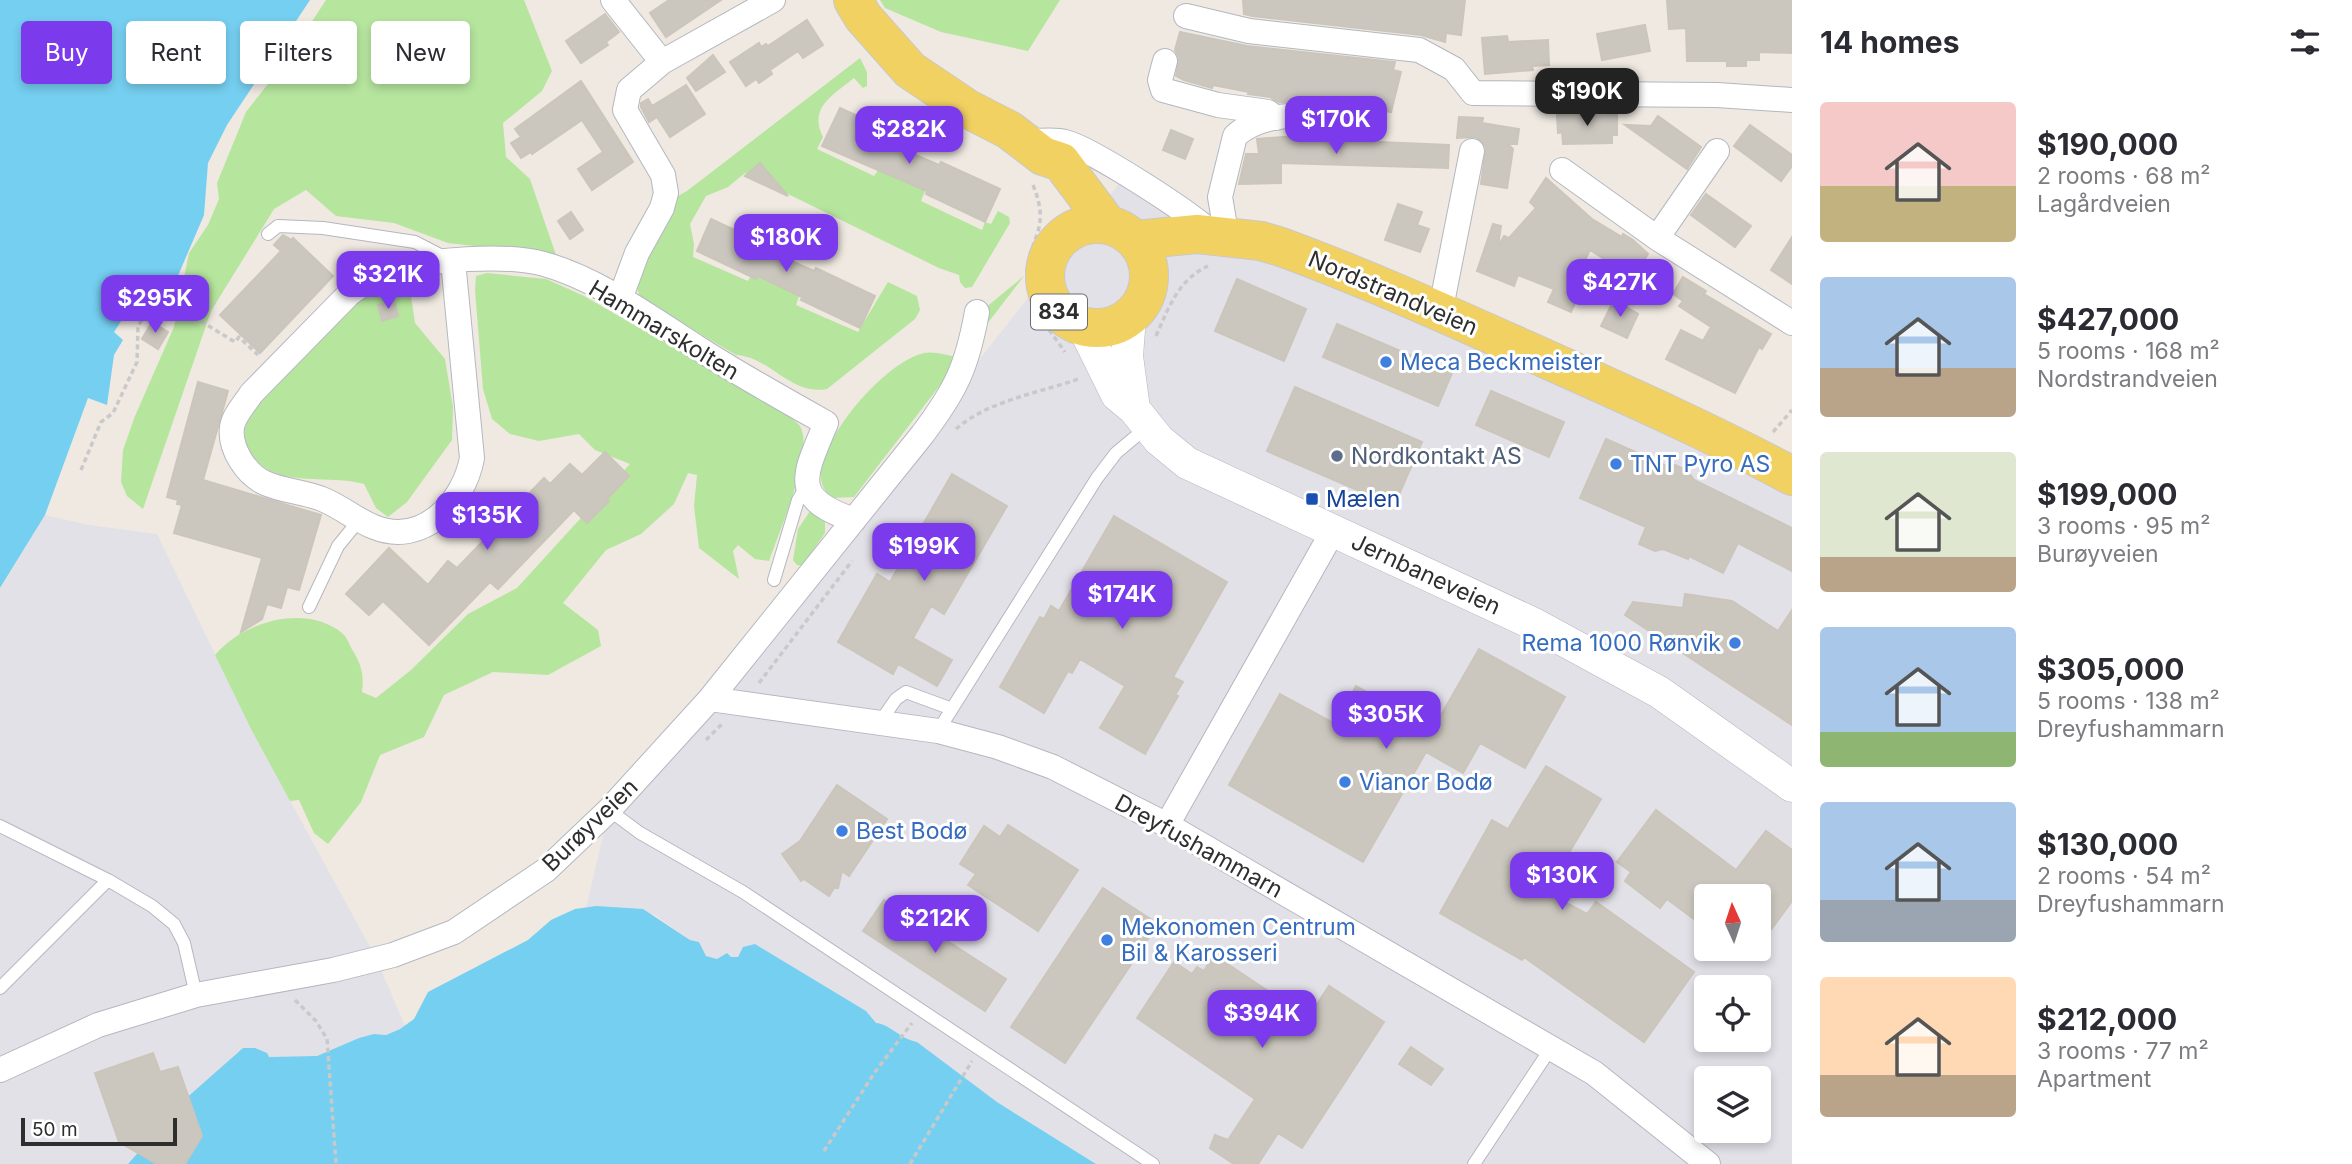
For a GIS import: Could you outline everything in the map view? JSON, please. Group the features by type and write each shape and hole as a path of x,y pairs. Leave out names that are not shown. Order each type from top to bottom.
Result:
{"main road":[{"path":"853,0 863,18 910,70 968,109 1033,159 1062,211 1062,237 1082,226 1131,246 1219,246"},
{"path":"1033,159 1062,162 1131,246 1146,294 1130,317"},
{"name":"834","path":"1062,237 1047,261 1045,285 1055,308 1076,341 1130,317"},
{"name":"Nordstrandveien","path":"1219,246 1261,241 1281,247 1440,313 1666,413 1792,476"}],"street":[{"path":"613,0 662,62"},
{"path":"620,299 637,253 662,208 666,194 663,175 629,121 625,99 639,80 662,62 774,0"},
{"path":"1186,16 1248,31 1419,50 1454,69 1473,93 1601,93 1792,100"},
{"path":"1165,61 1160,80 1163,90 1205,103 1268,113 1276,118"},
{"path":"1219,246 1220,197 1235,136 1243,129 1276,118 1316,117 1372,123"},
{"path":"1033,159 1059,141 1076,146 1205,226 1219,246"},
{"path":"1440,313 1472,151"},
{"path":"1657,238 1717,151"},
{"path":"1562,170 1657,238 1792,323"},
{"name":"Hammarskolten","path":"453,261 472,458 469,474 450,506 439,518 425,527 391,532 373,527 323,499 265,483 246,471 238,453 232,427 251,394 349,294 368,280 389,271 453,261 510,260 543,264 620,299 749,381 826,424 807,470 807,485"},
{"name":"Burøyveien","path":"0,1070 98,1025 196,995 333,970 393,955 454,932 546,870 609,810 710,699 946,403 962,373 977,312"},
{"path":"1098,369 1130,317"},
{"path":"1076,341 1140,418"},
{"name":"Jernbaneveien","path":"1140,418 1169,450 1199,471 1534,624 1615,668 1700,720 1792,786"},
{"path":"807,485 816,502 829,511 854,520"},
{"path":"1167,825 1333,531"},
{"name":"Dreyfushammarn","path":"710,699 938,731 998,747 1053,767 1167,825 1594,1073 1708,1164"}],"lane":[{"path":"268,234 278,226 323,228 415,242 453,261"},
{"path":"938,731 1097,478 1140,418"},
{"path":"774,580 798,500 807,485"},
{"path":"309,607 338,546 360,519"},
{"path":"880,722 896,699 906,692 952,709"},
{"path":"609,810 639,833 743,892 1153,1164"},
{"path":"0,826 108,880 152,906 174,924 184,943 196,995"},
{"path":"0,988 108,880"},
{"path":"1474,1164 1551,1048"}],"path":[{"path":"1033,159 1042,209 1039,234 1028,262 1030,296 1040,316 1076,341"},
{"path":"949,436 975,415 1098,369 1149,358 1151,347 1181,286 1219,246"},
{"path":"81,470 101,422 113,413 137,362 138,326 158,295 235,342 239,337 275,370"},
{"path":"741,704 858,553"},
{"path":"291,996 316,1021 327,1039 336,1164"},
{"path":"824,1151 875,1072 908,1029"},
{"path":"910,1164 967,1070"}],"shaded area":[{"path":"1125,176 1440,313 1792,476 1792,1164 1096,1164 997,1102 917,1043 906,1040 883,1024 876,1023 866,1011 755,944 738,957 717,959 706,956 699,942 690,940 655,915 586,908 609,810 710,699"},
{"path":"45,515 89,525 157,534 252,731 376,958 405,1026 386,1035 375,1034 359,1039 317,1056 269,1057 237,1052 210,1080 183,1101 128,1164 0,1164 0,589"}],"green space":[{"path":"326,0 524,0 552,71 542,91 503,123 506,157 530,179 556,255 448,243 394,223 336,216 306,190 274,209 211,311 143,509 127,496 121,482 123,450 174,327 189,253 208,225 219,199 217,183 246,112 268,84 357,84 357,21 312,21"},
{"path":"880,0 1060,0 1028,51 941,32 885,8"},
{"path":"860,58 867,72 867,86 863,88 854,78 825,103 819,118 823,137 817,149 874,176 879,169 890,170 901,147 905,146 914,155 927,186 921,201 982,230 985,222 991,224 998,211 1009,217 1010,223 972,287 965,288 959,275 939,268 745,173 728,187 706,196 690,224 694,244 693,257 748,281 753,272 758,274 776,236 794,245 792,257 786,254 775,279 800,293 796,305 858,332 888,282 917,296 920,310 915,319 827,389 814,390 791,382 760,362 736,355 641,299 635,284 671,200 687,191"},
{"path":"487,273 546,279 584,296 784,411 800,426 803,438 799,473 769,561 755,559 738,545 733,551 739,579 699,548 694,506 697,475 688,473 674,504 641,534 606,550 563,603 598,630 601,646 548,675 493,672 444,695 424,737 380,755 361,802 328,844 314,833 299,800 290,801 215,655 241,633 257,626 275,620 310,619 327,624 344,635 360,666 362,692 376,698 411,670 468,614 517,588 630,464 595,450 579,434 539,441 510,434 492,419 483,389 475,290 476,276"},
{"path":"1024,276 854,497 831,498 821,479 823,462 830,444 857,404 891,370 909,359 924,353 957,357 979,313"},
{"path":"399,278 409,282 415,323 445,359 453,407 452,440 407,502 388,517 376,508 364,484 284,476 270,471 257,463 248,450 244,434 253,410 352,304 375,287"},
{"path":"810,511 825,519 825,533 802,566 793,560 798,529"}],"water":[{"path":"0,0 310,0 296,21 240,21 240,84 254,84 227,125 208,163 204,215 174,285 166,292 146,283 114,332 123,340 114,355 107,405 88,398 45,515 0,588"},
{"path":"596,906 643,909 690,940 699,942 706,956 717,959 727,953 731,957 738,957 743,947 755,944 866,1011 876,1023 917,1042 997,1102 1096,1164 128,1164 183,1101 243,1048 255,1048 267,1053 269,1057 317,1056 359,1038 374,1034 386,1035 414,1019 428,992 528,940 551,920 575,909"}],"building":[{"path":"669,0 721,0 666,37 650,13"},
{"path":"1243,0 1465,0 1461,35 1446,33 1445,42 1421,35 1252,16 1244,14"},
{"path":"1667,0 1792,0 1792,53 1759,52 1759,60 1746,60 1746,66 1727,66 1727,61 1687,61 1686,28 1669,29"},
{"path":"605,14 619,32 606,42 608,45 581,63 566,41"},
{"path":"807,20 823,45 803,58 798,51 770,70 772,74 759,83 756,79 746,86 730,62 759,43 761,47 766,44 768,46"},
{"path":"1645,25 1650,51 1602,60 1597,34"},
{"path":"1180,32 1247,46 1395,62 1393,70 1401,72 1391,112 1346,104 1347,101 1308,98 1307,101 1279,102 1270,97 1248,94 1249,92 1213,85 1212,88 1184,80 1176,76 1179,58 1175,50"},
{"path":"1507,36 1508,42 1548,40 1549,65 1532,66 1533,70 1485,74 1482,38"},
{"path":"713,55 725,72 696,91 687,78"},
{"path":"581,81 633,162 592,190 578,169 603,152 582,120 532,154 531,152 521,158 511,143 521,137 515,129"},
{"path":"686,85 705,114 670,137 657,117 649,122 641,103 648,99 652,106"},
{"path":"840,108 875,124 872,130 896,142 894,146 939,165 941,162 1000,189 985,222 926,194 927,191 822,146"},
{"path":"1557,115 1617,115 1617,135 1612,135 1612,143 1563,144 1562,132 1558,133"},
{"path":"1658,116 1701,147 1687,169 1625,125 1651,126"},
{"path":"1459,117 1483,118 1482,123 1519,129 1517,144 1508,144 1513,149 1507,188 1481,184 1486,147 1476,137 1457,138"},
{"path":"1750,125 1792,155 1792,166 1781,181 1734,146"},
{"path":"1171,130 1193,139 1185,159 1163,150"},
{"path":"1308,135 1308,139 1449,145 1448,168 1281,163 1281,183 1239,184 1246,154 1259,154 1257,139"},
{"path":"760,163 788,196 745,176"},
{"path":"1546,178 1592,219 1622,237 1623,234 1633,240 1648,254 1633,277 1590,250 1573,284 1582,288 1571,312 1548,302 1554,289 1518,275 1514,286 1477,271 1493,224 1501,226 1498,247 1504,236 1509,238 1536,208 1530,202"},
{"path":"1706,194 1751,226 1735,247 1691,215"},
{"path":"1398,204 1422,212 1417,225 1429,229 1420,252 1385,240"},
{"path":"571,212 583,230 570,239 558,221"},
{"path":"711,219 771,247 769,251 814,271 816,268 875,296 860,328 758,276 756,279 697,251"},
{"path":"283,235 292,240 293,238 333,276 260,353 220,315 281,251 274,245"},
{"path":"1792,237 1792,284 1771,270"},
{"path":"1683,277 1706,291 1704,294 1771,334 1762,349 1759,347 1735,393 1666,359 1681,330 1703,341 1711,327 1679,306 1683,301 1673,294"},
{"path":"1237,279 1306,309 1284,361 1215,331"},
{"path":"1614,300 1638,314 1627,338 1601,326"},
{"path":"394,301 398,316 382,321 378,305"},
{"path":"152,322 168,332 158,349 142,339"},
{"path":"1337,324 1452,373 1438,406 1323,357"},
{"path":"198,382 228,391 203,480 321,515 299,590 287,587 281,608 267,604 262,619 241,632 262,558 174,533 182,505 177,504 178,500 167,497"},
{"path":"1295,387 1422,442 1394,506 1267,451"},
{"path":"1491,391 1564,422 1549,457 1476,425"},
{"path":"1606,439 1669,467 1675,465 1687,470 1694,480 1792,528 1792,571 1738,543 1723,573 1689,556 1688,559 1663,549 1655,551 1639,544 1646,527 1580,498"},
{"path":"605,452 629,476 607,499 609,501 587,523 574,510 498,589 490,582 429,645 383,601 369,615 346,594 389,548 428,585 448,561 457,568 544,478 550,484 570,464 582,475"},
{"path":"952,474 1007,506 944,614 931,606 913,638 952,660 937,686 898,664 893,674 838,642 877,574 890,582"},
{"path":"1114,516 1227,582 1173,677 1183,682 1175,695 1178,696 1145,754 1100,728 1125,686 1080,659 1072,673 1068,671 1044,713 1000,687 1040,617 1044,619 1051,606 1059,611"},
{"path":"1685,594 1732,601 1778,631 1792,610 1792,725 1625,615 1633,602 1683,608"},
{"path":"1479,649 1565,697 1525,768 1480,743 1463,773 1426,752 1363,862 1229,785 1280,694 1335,724 1356,686 1433,729"},
{"path":"1546,766 1601,799 1564,861 1575,867 1557,898 1587,914 1596,902 1694,972 1644,1042 1524,957 1522,960 1440,913 1492,820 1508,829"},
{"path":"837,785 887,819 849,876 842,871 838,888 834,888 829,896 804,879 801,881 782,854 800,841"},
{"path":"1656,810 1736,870 1766,831 1792,850 1792,901 1771,930 1771,884 1694,884 1694,919 1667,899 1660,908 1625,881 1631,872 1617,862"},
{"path":"1008,825 1078,870 1038,931 968,885 976,874 960,864 984,826 1000,837"},
{"path":"1103,888 1158,924 1065,1063 1011,1027"},
{"path":"884,900 1006,979 985,1011 863,931"},
{"path":"1214,955 1280,999 1269,1014 1298,1033 1329,986 1384,1022 1302,1148 1278,1133 1258,1164 1234,1164 1210,1148 1215,1135 1228,1140 1255,1099 1137,1018 1174,962 1192,974 1197,967 1204,971"},
{"path":"1411,1047 1443,1069 1431,1085 1399,1064"},
{"path":"153,1053 160,1072 178,1067 202,1136 185,1164 157,1164 119,1142 95,1073"}],"place":[{"name":"Meca Beckmeister","path":"1386,362"},
{"name":"Nordkontakt AS","path":"1337,456"},
{"name":"TNT Pyro AS","path":"1616,464"},
{"name":"Mælen","path":"1312,499"},
{"name":"Rema 1000 Rønvik","path":"1735,643"},
{"name":"Vianor Bodø","path":"1345,782"},
{"name":"Best Bodø","path":"842,831"},
{"name":"Mekonomen Centrum Bil & Karosseri","path":"1107,940"}]}
